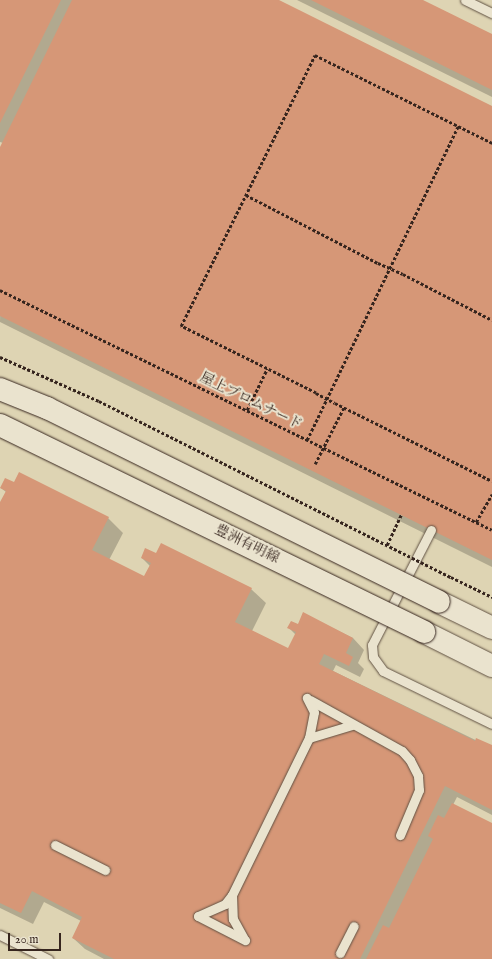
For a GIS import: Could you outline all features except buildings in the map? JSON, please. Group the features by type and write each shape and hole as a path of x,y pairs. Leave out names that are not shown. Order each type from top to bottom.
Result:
{"main road":[{"path":"0,389 47,408 492,628"},
{"name":"豊洲有明線","path":"0,425 492,666"}],"lane":[{"path":"465,0 492,13"},
{"path":"431,530 372,646 373,657 383,671 492,724"},
{"path":"232,894 234,919 245,940 198,916 225,904 232,894 309,738 314,712 307,698 352,725 402,751 414,765 418,795 400,835"},
{"path":"309,738 352,725"},
{"path":"54,845 105,870"},
{"path":"340,954 354,926"},
{"path":"0,935 48,959"}],"path":[{"path":"492,143 315,55 181,326 492,481"},
{"path":"307,440 458,126"},
{"path":"246,195 492,320"},
{"name":"屋上プロムナード","path":"0,290 492,530"},
{"path":"0,357 105,405 492,597"},
{"path":"247,410 267,369"},
{"path":"315,464 344,407"},
{"path":"476,522 492,494"},
{"path":"387,545 401,515"}]}
